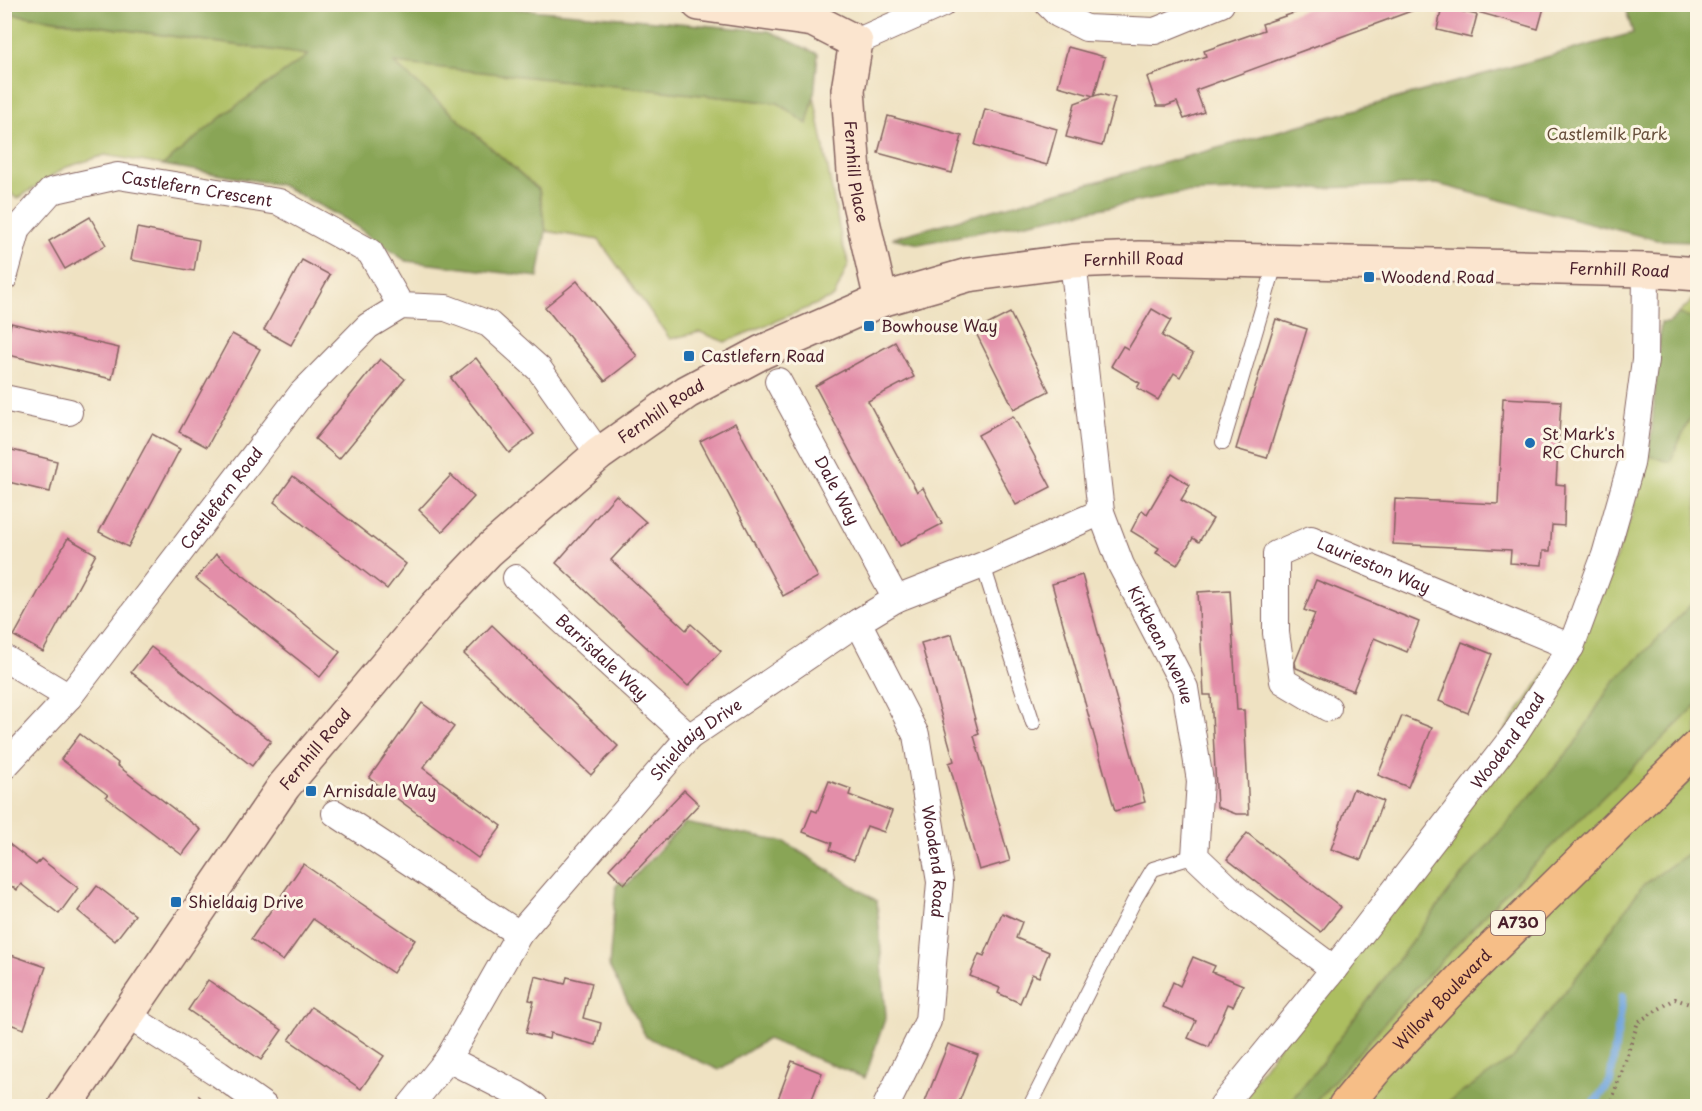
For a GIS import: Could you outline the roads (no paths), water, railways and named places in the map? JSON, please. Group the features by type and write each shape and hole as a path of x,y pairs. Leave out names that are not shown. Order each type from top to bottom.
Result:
{"main road":[{"name":"Willow Boulevard","path":"1345,1107 1379,1065 1467,973 1698,746"}],"street":[{"path":"699,4 813,20 856,42 942,4"},
{"path":"1048,4 1058,14 1086,28 1155,31 1221,4"},
{"name":"Fernhill Place","path":"856,42 848,90 855,186 881,300"},
{"name":"Castlefern Crescent","path":"4,278 18,228 51,191 118,176 279,202 370,252 401,306"},
{"name":"Fernhill Road","path":"65,1107 285,786 436,606 488,551 599,454 687,392 762,352 881,300 968,275 1073,261 1139,258 1646,270 1698,274"},
{"name":"Kirkbean Avenue","path":"1073,261 1101,512 1121,565 1185,688 1200,781 1195,856"},
{"name":"Woodend Road","path":"1222,1107 1334,969 1515,734 1571,647 1605,555 1631,465 1646,360 1646,270"},
{"path":"401,306 446,308 489,324 539,369 599,454"},
{"name":"Castlefern Road","path":"4,767 69,697 302,393 368,326 401,306"},
{"name":"Dale Way","path":"778,381 896,599"},
{"path":"4,398 69,412"},
{"name":"Shieldaig Drive","path":"410,1107 448,1059 519,934 689,737 858,622 896,599 983,565 1101,512"},
{"name":"Laurieston Way","path":"1328,708 1283,681 1275,633 1276,554 1311,539 1571,647"},
{"name":"Barrisdale Way","path":"516,578 689,737"},
{"name":"Woodend Road","path":"858,622 916,735 940,882 928,1021 886,1107"},
{"path":"4,658 69,697"},
{"path":"335,813 519,934"},
{"path":"1195,856 1240,898 1334,969"},
{"path":"128,1016 219,1074 264,1107"},
{"path":"448,1059 517,1094 535,1107"}],"lane":[{"path":"1223,442 1276,261"},
{"path":"983,565 1033,723"},
{"path":"1030,1107 1135,899 1153,869 1195,856"}],"waterway":[{"path":"1592,1106 1610,1082 1623,996"}],"place":[{"name":"Woodend Road","path":"1369,277"},
{"name":"Bowhouse Way","path":"869,326"},
{"name":"Castlefern Road","path":"689,356"},
{"name":"St Mark's RC Church","path":"1530,443"},
{"name":"Arnisdale Way","path":"311,791"},
{"name":"Shieldaig Drive","path":"176,902"}],"park label":[{"name":"Castlemilk Park","path":"1607,134"}]}
